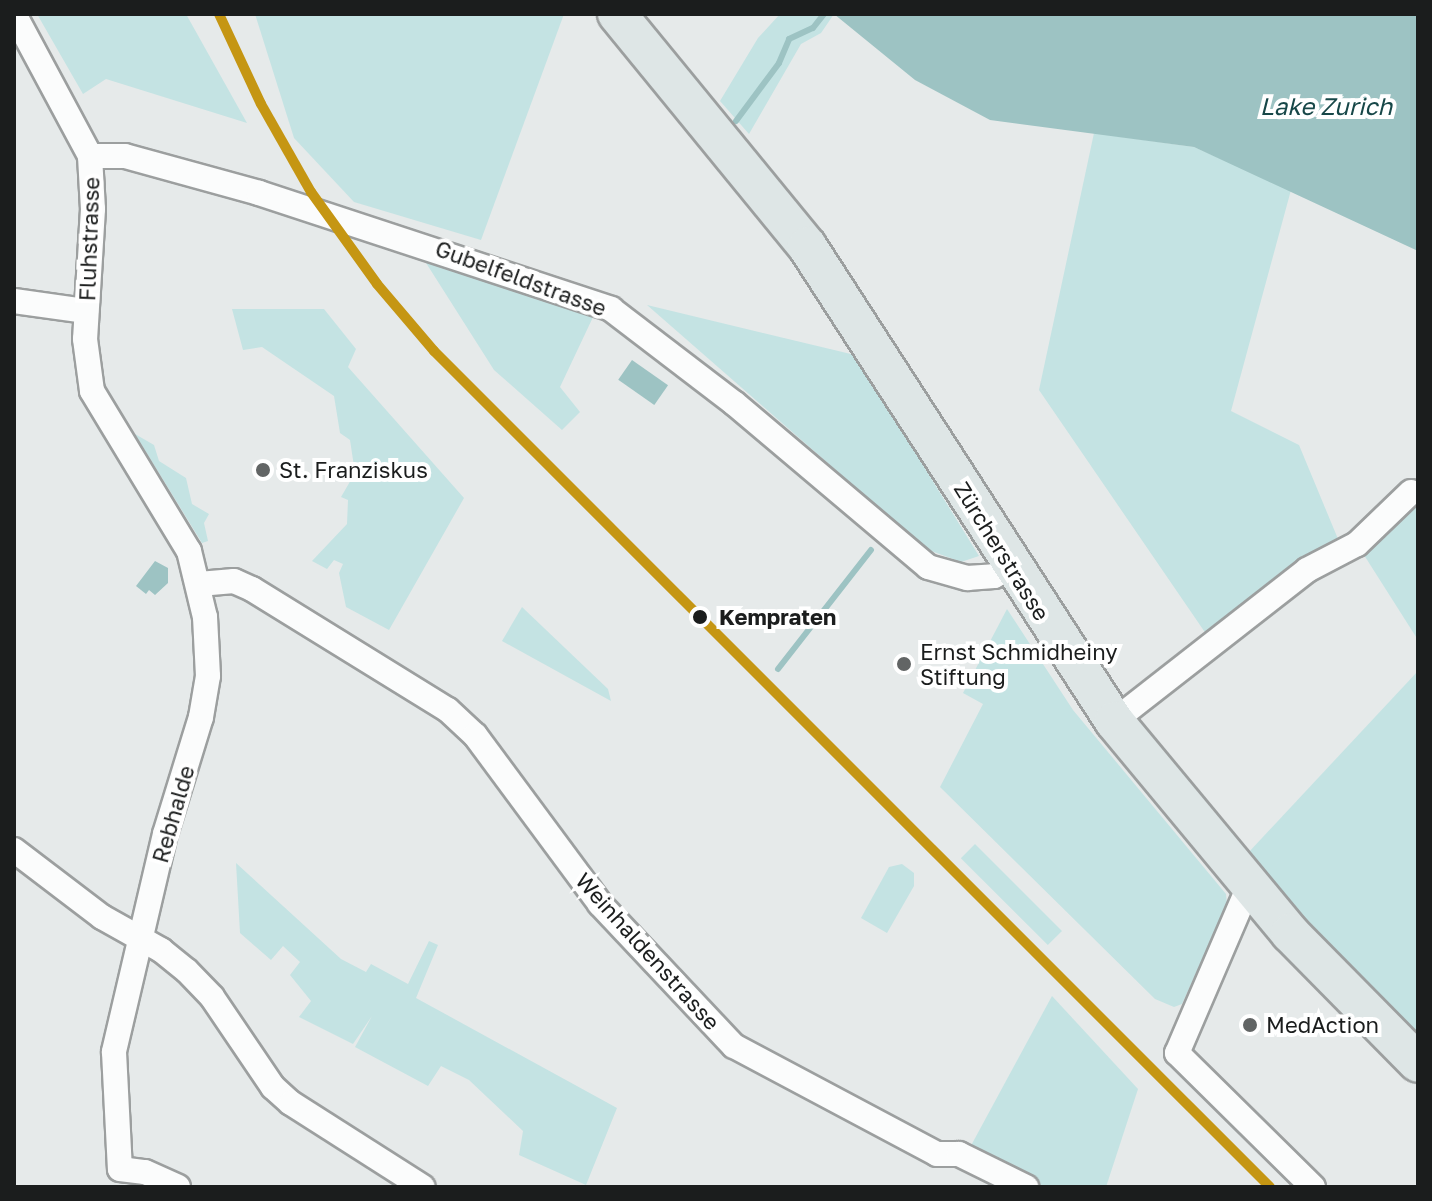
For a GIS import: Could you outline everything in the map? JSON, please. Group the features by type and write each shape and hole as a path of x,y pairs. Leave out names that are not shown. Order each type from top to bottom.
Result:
{"main road":[{"name":"Zürcherstrasse","path":"617,14 807,246 1114,721 1249,886 1418,1063"}],"street":[{"name":"Fluhstrasse","path":"14,14 90,156 93,209 85,339"},
{"name":"Gubelfeldstrasse","path":"90,156 125,156 294,204 611,309 734,403 928,567 967,578 994,576 1012,566"},
{"path":"14,301 86,311"},
{"name":"Rebhalde","path":"85,339 92,391 100,409 171,518 199,584 208,676 142,939 121,1007 114,1052 120,1169 145,1172 178,1187"},
{"path":"1114,721 1307,570 1357,544 1411,492"},
{"name":"Weinhaldenstrasse","path":"199,584 234,581 252,589 448,710 475,735 600,904 734,1046 937,1154 959,1154 1026,1187"},
{"path":"14,850 102,917 142,939 212,997 273,1087 329,1131 423,1187"},
{"path":"1249,886 1177,1053 1313,1187"}],"shaded area":[{"path":"37,14 186,14 247,123 106,79 83,94"},
{"path":"255,14 564,14 481,240 354,202 294,138"},
{"path":"780,14 834,14 821,33 801,44 749,134 720,101 758,38"},
{"path":"1094,133 1194,147 1291,190 1231,411 1299,445 1343,551 1213,644 1039,390"},
{"path":"421,255 594,315 560,387 580,412 562,430 494,370"},
{"path":"647,305 855,355 979,556 961,562 926,549"},
{"path":"232,309 324,309 356,349 348,367 464,498 389,630 346,607 339,573 343,564 334,560 327,569 312,561 347,524 348,500 341,497 355,473 350,440 340,433 334,396 262,347 243,350"},
{"path":"135,434 154,445 159,461 186,478 192,504 209,514 204,523 208,541 202,543"},
{"path":"1418,497 1418,640 1357,544"},
{"path":"522,607 608,689 611,701 502,641"},
{"path":"1007,609 1073,710 1226,894 1227,904 1182,1004 1174,1007 1155,999 940,787 983,704 963,693"},
{"path":"1418,671 1418,1063 1234,868"},
{"path":"975,844 1062,931 1048,945 961,858"},
{"path":"236,863 341,959 366,972 371,964 408,984 429,941 438,945 416,998 617,1108 586,1185 519,1155 523,1131 469,1080 441,1066 428,1086 355,1047 372,1016 353,1044 299,1017 311,1001 290,975 300,962 283,946 271,960 240,933"},
{"path":"902,864 914,873 914,886 887,933 861,918 889,867"},
{"path":"1052,996 1138,1089 1106,1187 1038,1187 967,1153"}],"water":[{"name":"Lake Zurich","path":"834,14 1418,14 1418,251 1194,147 990,120 915,80"},
{"path":"632,360 668,385 654,405 618,380"},
{"path":"155,561 168,568 168,583 155,595 149,590 146,594 136,586"}],"waterway":[{"path":"736,121 779,63 789,39 813,28 824,14"},
{"path":"778,669 871,550"}],"transit line":[{"path":"219,14 261,104 311,192 377,284 434,351 1270,1187"}],"place":[{"name":"St. Franziskus","path":"263,470"},
{"name":"Kempraten","path":"700,617"},
{"name":"Ernst Schmidheiny Stiftung","path":"904,664"},
{"name":"MedAction","path":"1250,1025"}]}
